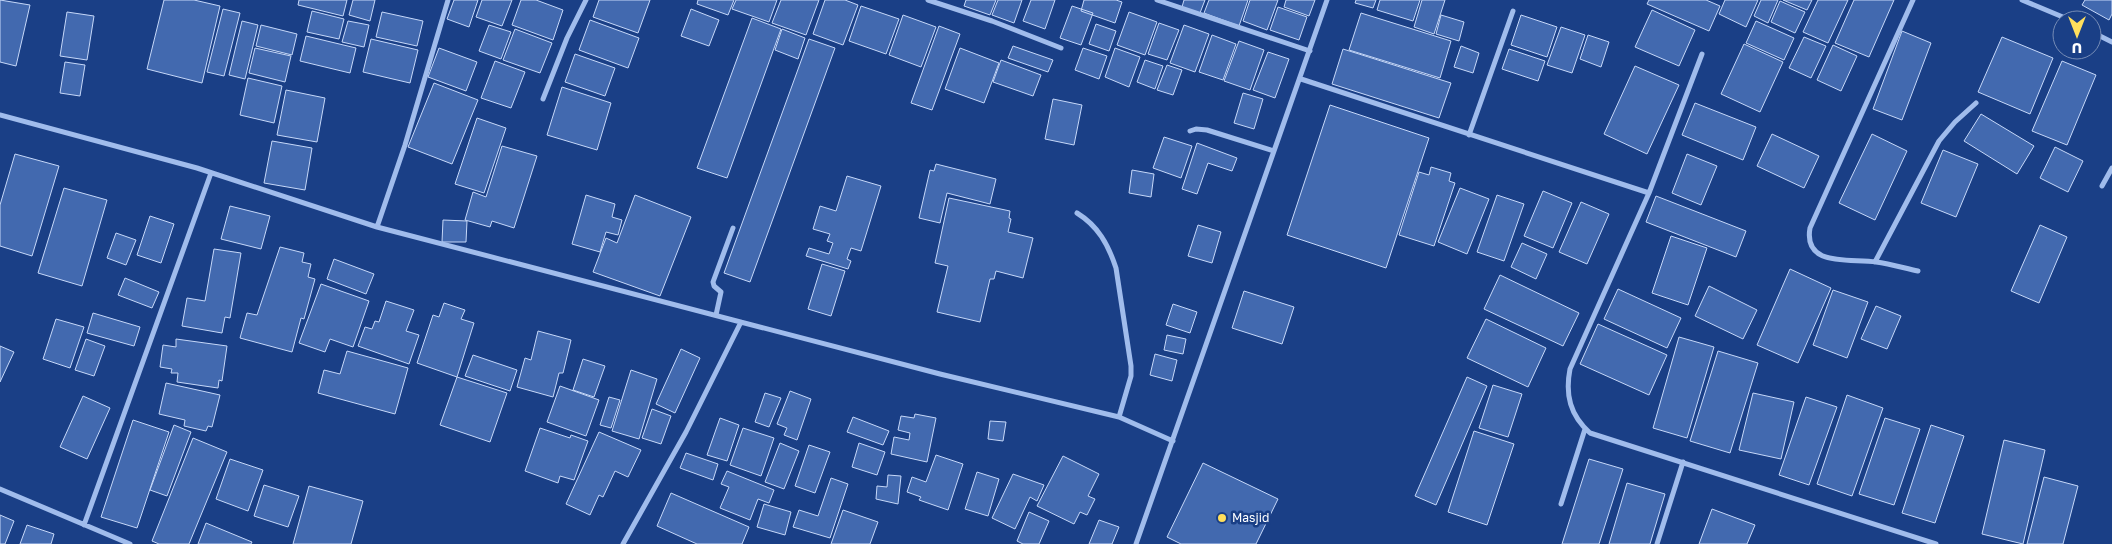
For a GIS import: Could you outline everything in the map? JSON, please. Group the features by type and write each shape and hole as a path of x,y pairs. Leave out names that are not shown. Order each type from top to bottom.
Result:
{"street":[{"path":"377,227 405,145 448,0"},
{"path":"543,99 567,38 586,0"},
{"path":"928,0 992,21 1061,48"},
{"path":"1157,0 1310,51"},
{"path":"1136,544 1328,0"},
{"path":"1913,0 1810,228 1809,235 1811,248 1826,258 1874,262 1918,271"},
{"path":"2022,0 2052,12"},
{"path":"1468,135 1512,11"},
{"path":"1702,54 1649,193 1570,369 1568,398 1573,414 1590,433 1936,544"},
{"path":"1301,79 1649,193"},
{"path":"1874,262 1938,142 1954,122 1976,102"},
{"path":"0,115 211,173 377,227 716,316 1118,417 1172,441"},
{"path":"1190,131 1196,129 1206,130 1274,151"},
{"path":"2102,186 2112,168"},
{"path":"84,525 211,173"},
{"path":"1076,213 1098,228 1111,252 1116,268 1131,366 1131,376 1118,417"},
{"path":"716,316 721,292 714,286 713,282 733,228"},
{"path":"624,544 686,432 741,322"},
{"path":"1560,504 1585,429"},
{"path":"1656,544 1682,462"},
{"path":"0,489 130,544"}],"building":[{"path":"0,0 30,5 16,66 0,62"},
{"path":"164,0 194,0 220,6 202,83 147,69"},
{"path":"299,0 347,0 343,16 298,5"},
{"path":"353,0 375,0 370,21 349,15"},
{"path":"454,0 478,0 469,27 447,19"},
{"path":"482,0 512,0 502,26 476,17"},
{"path":"521,0 536,0 563,10 553,40 512,25"},
{"path":"599,0 650,0 638,33 593,17"},
{"path":"698,0 734,0 728,15 697,4"},
{"path":"736,0 777,0 769,22 732,9"},
{"path":"781,0 819,0 806,35 772,23"},
{"path":"825,0 845,0 858,5 843,45 813,34"},
{"path":"966,0 996,0 990,15 964,6"},
{"path":"998,0 1022,0 1014,23 992,15"},
{"path":"1031,0 1055,0 1045,29 1023,21"},
{"path":"1084,0 1116,0 1122,2 1115,23 1081,11"},
{"path":"1184,0 1205,0 1200,13 1182,7"},
{"path":"1209,0 1248,0 1239,26 1204,13"},
{"path":"1250,0 1278,0 1267,30 1243,21"},
{"path":"1286,0 1315,0 1309,16 1284,7"},
{"path":"1356,0 1376,0 1373,8 1355,3"},
{"path":"1380,0 1420,0 1413,21 1377,10"},
{"path":"1422,0 1445,0 1434,34 1414,27"},
{"path":"1649,0 1706,0 1720,6 1709,31 1647,4"},
{"path":"1725,0 1758,0 1746,27 1719,14"},
{"path":"1761,0 1778,0 1768,23 1754,16"},
{"path":"1783,0 1812,0 1807,10"},
{"path":"1818,0 1848,0 1828,43 1803,32"},
{"path":"1854,0 1894,0 1869,57 1835,43"},
{"path":"2085,0 2112,0 2112,14 2109,20 2102,16 2102,10 2091,10 2082,5"},
{"path":"1780,1 1805,12 1795,33 1771,22"},
{"path":"861,6 899,19 886,54 849,41"},
{"path":"1072,6 1093,13 1081,45 1060,38"},
{"path":"1278,7 1307,17 1299,40 1270,30"},
{"path":"223,9 240,13 224,76 207,72"},
{"path":"691,9 719,20 709,46 681,36"},
{"path":"1652,10 1695,30 1679,66 1635,47"},
{"path":"312,11 344,19 339,39 307,32"},
{"path":"67,12 94,16 87,60 60,56"},
{"path":"382,12 423,21 417,46 376,37"},
{"path":"1129,12 1157,22 1145,55 1117,45"},
{"path":"1361,13 1451,41 1440,78 1349,50"},
{"path":"903,15 936,27 921,67 889,55"},
{"path":"1441,15 1464,22 1459,41 1436,34"},
{"path":"1521,15 1557,27 1547,57 1511,45"},
{"path":"752,18 781,29 727,178 697,168"},
{"path":"590,20 639,38 628,68 579,50"},
{"path":"242,21 258,25 245,79 229,75"},
{"path":"348,21 369,25 364,47 342,42"},
{"path":"1756,21 1794,38 1784,60 1746,43"},
{"path":"1159,23 1179,30 1167,60 1148,54"},
{"path":"1096,24 1116,31 1109,51 1089,44"},
{"path":"261,25 297,34 292,55 256,46"},
{"path":"489,25 511,32 501,59 479,51"},
{"path":"1184,25 1209,34 1195,72 1170,63"},
{"path":"939,26 960,34 932,110 911,103"},
{"path":"1561,27 1585,35 1572,73 1547,65"},
{"path":"515,29 552,43 540,73 503,60"},
{"path":"782,29 805,38 798,59 775,50"},
{"path":"1902,31 1931,43 1902,120 1873,109"},
{"path":"1212,35 1236,44 1223,80 1199,72"},
{"path":"1588,35 1609,42 1601,67 1580,59"},
{"path":"306,36 356,48 350,73 300,61"},
{"path":"1804,37 1826,46 1811,78 1789,68"},
{"path":"2002,37 2052,58 2030,114 1978,92"},
{"path":"371,39 418,50 410,83 363,72"},
{"path":"809,39 835,48 750,282 724,273"},
{"path":"1239,41 1264,50 1250,90 1224,81"},
{"path":"1744,44 1783,62 1760,112 1721,94"},
{"path":"1833,45 1857,56 1841,91 1817,80"},
{"path":"1013,46 1053,60 1048,72 1008,58"},
{"path":"1461,46 1479,53 1473,73 1454,67"},
{"path":"255,48 291,56 285,82 249,73"},
{"path":"439,48 477,62 466,91 428,77"},
{"path":"960,48 999,63 984,103 945,89"},
{"path":"1083,48 1107,56 1099,79 1075,70"},
{"path":"1115,48 1140,57 1129,87 1105,77"},
{"path":"1343,49 1451,83 1439,118 1332,84"},
{"path":"1509,49 1545,61 1538,81 1502,69"},
{"path":"1268,52 1289,59 1275,98 1253,90"},
{"path":"575,54 615,68 605,96 565,82"},
{"path":"1001,60 1041,75 1033,96 993,82"},
{"path":"1145,60 1163,66 1155,89 1137,82"},
{"path":"495,61 525,72 511,108 481,98"},
{"path":"2062,61 2096,75 2067,145 2032,131"},
{"path":"65,62 85,65 80,96 60,93"},
{"path":"1167,65 1182,70 1173,95 1157,90"},
{"path":"1635,66 1679,85 1647,154 1604,134"},
{"path":"248,78 282,86 274,123 240,115"},
{"path":"434,83 478,100 452,164 408,147"},
{"path":"562,87 611,103 597,150 547,135"},
{"path":"286,90 325,98 317,142 277,135"},
{"path":"1243,93 1263,99 1254,129 1234,123"},
{"path":"1053,99 1082,105 1074,145 1045,139"},
{"path":"1695,103 1756,127 1743,160 1682,135"},
{"path":"1330,105 1429,138 1386,268 1287,235"},
{"path":"1981,114 2034,146 2017,174 1964,141"},
{"path":"477,118 506,128 484,193 455,184"},
{"path":"1772,134 1819,156 1804,188 1757,166"},
{"path":"1872,134 1907,151 1875,220 1839,203"},
{"path":"1164,137 1192,146 1181,178 1153,168"},
{"path":"272,141 312,148 305,190 264,183"},
{"path":"1197,143 1237,158 1232,171 1208,163 1197,194 1182,189"},
{"path":"502,146 537,156 514,228 492,221 490,227 465,220 473,192 486,197"},
{"path":"2055,147 2083,161 2068,192 2040,178"},
{"path":"1943,150 1978,164 1956,217 1921,203"},
{"path":"15,154 59,166 32,256 0,246 0,205"},
{"path":"1687,154 1717,166 1701,205 1672,193"},
{"path":"936,164 996,179 990,204 947,193 940,223 919,218 930,170 934,171"},
{"path":"1431,167 1451,173 1449,181 1455,183 1434,246 1399,235 1419,172 1429,175"},
{"path":"1132,170 1154,174 1151,197 1129,193"},
{"path":"847,176 881,186 861,251 851,248 847,259 851,261 848,269 806,256 809,248 829,254 833,243 827,241 830,234 813,229 820,206 836,211"},
{"path":"64,188 107,200 82,286 38,273"},
{"path":"1460,188 1489,199 1467,254 1438,242"},
{"path":"1543,191 1572,203 1553,248 1524,236"},
{"path":"586,195 615,204 612,217 622,220 618,235 606,232 600,252 572,244"},
{"path":"635,195 691,217 660,296 593,272 606,238 617,243"},
{"path":"1497,195 1524,204 1504,261 1477,252"},
{"path":"1656,196 1746,231 1736,257 1646,222"},
{"path":"949,198 1010,211 1009,218 1011,219 1008,232 1033,238 1023,278 996,271 994,279 990,279 980,322 937,312 948,266 935,263"},
{"path":"1581,202 1609,214 1587,264 1559,252"},
{"path":"230,206 270,216 261,249 221,239"},
{"path":"150,216 174,224 161,263 137,255"},
{"path":"443,220 467,221 466,242 442,242"},
{"path":"1198,225 1221,232 1212,263 1188,256"},
{"path":"2040,225 2067,237 2039,303 2011,291"},
{"path":"116,233 136,240 126,265 107,258"},
{"path":"1671,236 1707,248 1688,305 1652,293"},
{"path":"1522,243 1547,254 1536,279 1511,267"},
{"path":"280,247 304,253 302,262 311,264 308,277 315,279 304,319 301,318 292,352 240,338 247,313 257,315"},
{"path":"214,249 241,253 230,318 225,317 222,333 182,326 187,298 205,301"},
{"path":"334,259 374,274 366,294 327,279"},
{"path":"822,264 845,271 831,316 808,309"},
{"path":"1790,269 1831,288 1798,363 1757,345"},
{"path":"1500,275 1579,313 1563,346 1484,309"},
{"path":"125,278 159,292 152,308 118,295"},
{"path":"321,284 369,301 353,347 330,339 325,352 299,343"},
{"path":"1709,286 1757,310 1743,339 1695,316"},
{"path":"1618,289 1681,318 1667,348 1604,319"},
{"path":"1833,290 1868,302 1847,358 1813,345"},
{"path":"1244,291 1294,307 1282,344 1232,328"},
{"path":"386,301 414,310 406,331 419,335 409,364 358,346 365,327 372,329 375,321 379,322"},
{"path":"444,303 465,310 461,319 474,323 457,377 417,363 433,315 439,317"},
{"path":"1173,304 1197,312 1190,333 1166,325"},
{"path":"1876,306 1901,316 1887,349 1861,339"},
{"path":"93,313 140,327 134,346 87,333"},
{"path":"56,319 84,327 70,368 43,359"},
{"path":"1486,319 1546,348 1528,387 1467,358"},
{"path":"1598,324 1667,355 1649,395 1580,364"},
{"path":"538,331 571,340 563,373 559,373 553,397 517,387 525,358 531,360"},
{"path":"1167,335 1186,339 1183,354 1164,350"},
{"path":"1679,337 1714,347 1687,438 1653,428"},
{"path":"86,339 105,346 94,376 75,370"},
{"path":"176,339 227,346 222,381 219,380 218,388 177,382 178,373 171,373 172,369 160,367 163,345 176,347"},
{"path":"0,346 14,352 0,382"},
{"path":"681,349 700,358 675,413 656,404"},
{"path":"347,351 408,368 395,414 318,393 324,370 340,374"},
{"path":"1718,351 1758,363 1730,453 1690,441"},
{"path":"1155,354 1177,360 1172,381 1150,375"},
{"path":"473,355 517,370 510,391 465,376"},
{"path":"583,359 605,366 594,397 573,390"},
{"path":"631,370 657,379 639,439 612,431"},
{"path":"457,377 507,393 490,442 440,425"},
{"path":"1467,377 1487,386 1436,505 1415,496"},
{"path":"166,383 220,395 212,427 208,426 206,431 184,426 185,420 159,414"},
{"path":"1493,385 1522,394 1508,437 1479,428"},
{"path":"560,386 599,400 586,436 547,422"},
{"path":"790,391 811,399 797,440 784,435 787,428 777,424"},
{"path":"765,393 781,398 769,427 755,422"},
{"path":"1753,393 1794,402 1781,459 1739,450"},
{"path":"1847,395 1883,408 1852,496 1817,484"},
{"path":"83,396 110,408 87,459 60,447"},
{"path":"609,397 620,400 611,428 600,425"},
{"path":"1806,397 1837,407 1809,485 1779,475"},
{"path":"652,409 671,416 661,444 642,438"},
{"path":"915,414 936,418 927,462 891,454 894,437 909,440 910,433 898,430 901,416 914,418"},
{"path":"853,417 889,431 883,445 847,432"},
{"path":"720,418 739,425 727,461 707,455"},
{"path":"1885,418 1920,429 1894,505 1859,494"},
{"path":"133,420 169,432 137,528 101,517"},
{"path":"990,421 1006,422 1003,441 988,439"},
{"path":"174,425 191,432 167,496 150,490"},
{"path":"1931,425 1964,436 1935,523 1902,513"},
{"path":"540,428 570,438 571,435 588,441 574,480 560,476 558,483 525,471"},
{"path":"743,428 774,438 761,476 730,465"},
{"path":"1474,431 1514,444 1487,525 1448,512"},
{"path":"599,432 641,450 628,477 615,471 603,497 599,495 590,515 566,504"},
{"path":"193,438 227,452 189,544 159,544 152,541"},
{"path":"2004,440 2045,450 2023,544 1982,534"},
{"path":"780,443 799,451 784,489 765,482"},
{"path":"859,443 885,452 877,475 852,467"},
{"path":"809,445 830,452 815,493 795,486"},
{"path":"686,453 718,464 713,480 680,468"},
{"path":"936,455 963,464 948,510 919,500 921,497 907,492 912,477 926,482"},
{"path":"1063,456 1099,474 1088,496 1095,499 1087,515 1080,512 1074,524 1037,506"},
{"path":"230,459 263,470 248,511 216,499"},
{"path":"1589,459 1623,469 1599,544 1562,544"},
{"name":"Masjid","path":"1203,463 1278,499 1256,544 1181,544 1167,537"},
{"path":"727,471 774,490 769,503 758,499 750,520 720,508 729,487 721,484"},
{"path":"977,472 999,479 988,516 965,509"},
{"path":"1013,474 1044,485 1037,501 1030,497 1015,529 992,518"},
{"path":"888,475 901,476 898,504 876,499 877,486 887,487"},
{"path":"2044,477 2078,486 2063,544 2027,544"},
{"path":"831,478 848,484 830,538 793,527 799,510 818,516"},
{"path":"1627,483 1665,494 1650,544 1609,544"},
{"path":"264,485 299,496 288,527 254,516"},
{"path":"309,486 363,501 351,544 293,544"},
{"path":"671,493 749,527 742,544 697,544 657,526"},
{"path":"764,504 791,512 785,535 757,527"},
{"path":"1712,509 1755,525 1747,544 1699,544"},
{"path":"843,510 878,522 870,544 831,544"},
{"path":"1029,512 1049,521 1039,544 1023,544 1017,541"},
{"path":"0,515 14,521 5,544 0,544"},
{"path":"1099,520 1119,527 1112,544 1089,544"},
{"path":"206,523 252,542 251,544 198,544"},
{"path":"27,525 54,534 51,544 20,544"}],"place":[{"name":"Masjid","path":"1222,518"}]}
